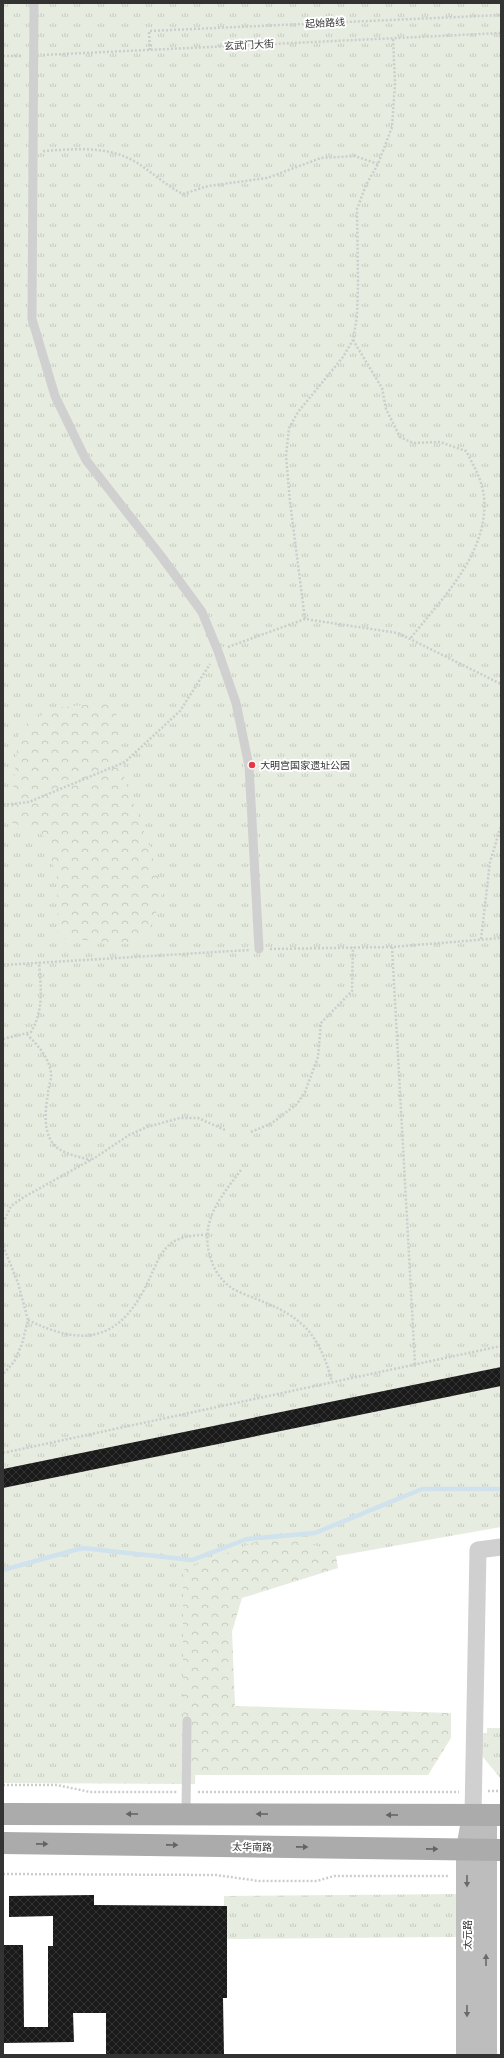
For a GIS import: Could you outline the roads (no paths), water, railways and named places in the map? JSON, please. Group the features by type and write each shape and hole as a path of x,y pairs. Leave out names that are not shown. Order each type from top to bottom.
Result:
{"main road":[{"path":"3,1814 487,1815"},
{"name":"太元路","path":"486,2055 485,1849 487,1815"},
{"name":"太华南路","path":"3,1843 485,1849"},
{"name":"太元路","path":"468,2055 467,1876 485,1849"}],"street":[{"path":"487,1815 473,1792 478,1550 501,1547"}],"lane":[{"path":"34,3 32,319 55,396 86,460 161,556 202,612 218,651 236,703 249,766 259,949"},
{"path":"186,1814 187,1721"}],"waterway":[{"path":"3,1570 82,1548 192,1560 247,1539 315,1533 422,1489 501,1489"}],"place":[{"name":"大明宫国家遗址公园","path":"252,765"}]}
